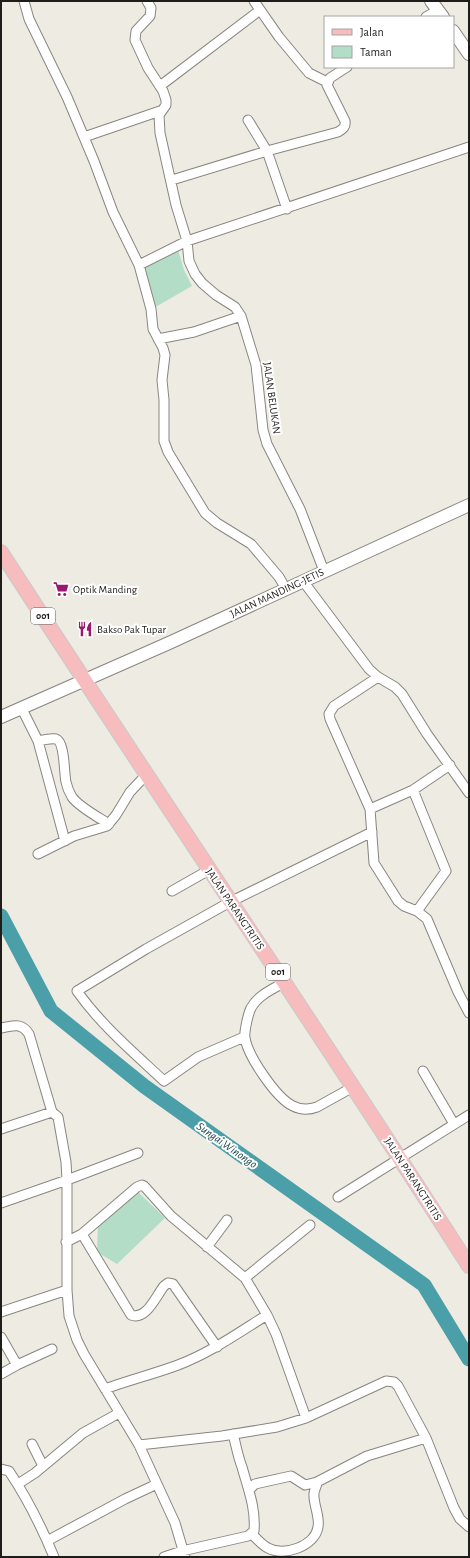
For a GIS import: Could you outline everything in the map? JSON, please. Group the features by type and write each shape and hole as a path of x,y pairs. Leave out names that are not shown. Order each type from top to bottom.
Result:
{"main road":[{"path":"454,32 467,47"},
{"name":"JALAN MANDING-JETIS","path":"1,717 84,681 469,505"},
{"name":"JALAN PARANGTRITIS","path":"1,552 84,681 284,982 469,1266"}],"street":[{"path":"24,1 29,19 67,97 84,137 113,212 139,265 151,309 153,329 165,355 162,380 164,400 164,441 168,452 205,513 217,523 251,544 286,589"},
{"path":"147,1 150,8 150,16 136,31 135,40 148,68 160,86 260,10"},
{"path":"254,1 279,37 309,73 327,82"},
{"path":"427,16 437,9"},
{"path":"172,180 342,130 345,127 345,120 328,88 327,82 330,78 345,68"},
{"name":"JALAN BELUKAN","path":"160,86 166,100 166,105 160,111 159,115 160,133 187,241 190,261 195,274 202,283 235,308 241,316 256,365 263,430 266,444 300,509 324,571"},
{"path":"84,137 160,111"},
{"path":"248,120 267,152 287,209"},
{"path":"139,265 187,241 287,209 469,147"},
{"path":"158,339 194,332 241,316"},
{"path":"303,581 369,669 378,677 395,687 402,694 427,734 469,793"},
{"path":"378,677 334,706 329,714 370,809 373,857 378,870 398,901 404,906 417,911 427,919 458,992 469,1013"},
{"path":"22,709 38,741 65,841"},
{"path":"38,741 50,739 58,740 65,765 66,783 72,797 109,824"},
{"path":"370,809 413,790 450,765"},
{"path":"38,854 74,836 99,829 109,824 130,792 147,774"},
{"path":"413,790 446,871 417,911"},
{"path":"244,1037 198,1057 164,1081 110,1030 86,1004 77,991 146,949 230,902 372,832"},
{"path":"172,892 209,870"},
{"path":"284,982 261,997 252,1007 244,1037 256,1064 279,1095 294,1107 311,1109 317,1107 353,1087"},
{"path":"1,1028 17,1025 25,1028 29,1034 52,1112 58,1116 66,1162 67,1290 72,1327 84,1354 139,1445 175,1523 183,1554"},
{"path":"423,1072 454,1124"},
{"path":"1,1129 52,1112"},
{"path":"338,1197 469,1115"},
{"path":"1,1203 67,1180 138,1152"},
{"path":"66,1242 82,1234 136,1187 142,1185 171,1216 245,1278 267,1315 280,1343 306,1418"},
{"path":"207,1247 226,1220"},
{"path":"245,1278 310,1225"},
{"path":"82,1234 131,1315 138,1316 144,1314 164,1286 168,1283 173,1284 217,1347"},
{"path":"1,1312 67,1290"},
{"path":"105,1389 178,1365 217,1347 267,1315"},
{"path":"1,1337 17,1365"},
{"path":"1,1374 52,1348"},
{"path":"139,1445 264,1430 306,1418 380,1383 390,1380 398,1386 426,1438 454,1508 460,1519 469,1526"},
{"path":"18,1484 43,1466 83,1433 119,1413"},
{"path":"164,1557 183,1554 248,1536 254,1531 255,1513 250,1489 241,1465 233,1434"},
{"path":"250,1489 255,1484 291,1476 305,1485 317,1482 367,1456 426,1438"},
{"path":"32,1444 43,1466"},
{"path":"1,1469 9,1472 18,1484 47,1540 54,1557"},
{"path":"252,1534 269,1549 290,1554 300,1547 316,1534 319,1522 314,1491 317,1482"},
{"path":"47,1540 157,1484"}],"green space":[{"path":"178,250 184,270 192,286 152,309 141,267"},
{"path":"138,1192 165,1218 117,1264 97,1252 98,1225"}],"waterway":[{"name":"Sungai Winongo","path":"1,916 51,1011 144,1086 424,1285 469,1359"}],"place":[{"name":"Optik Manding","path":"61,589"},
{"name":"Bakso Pak Tupar","path":"85,629"}]}
